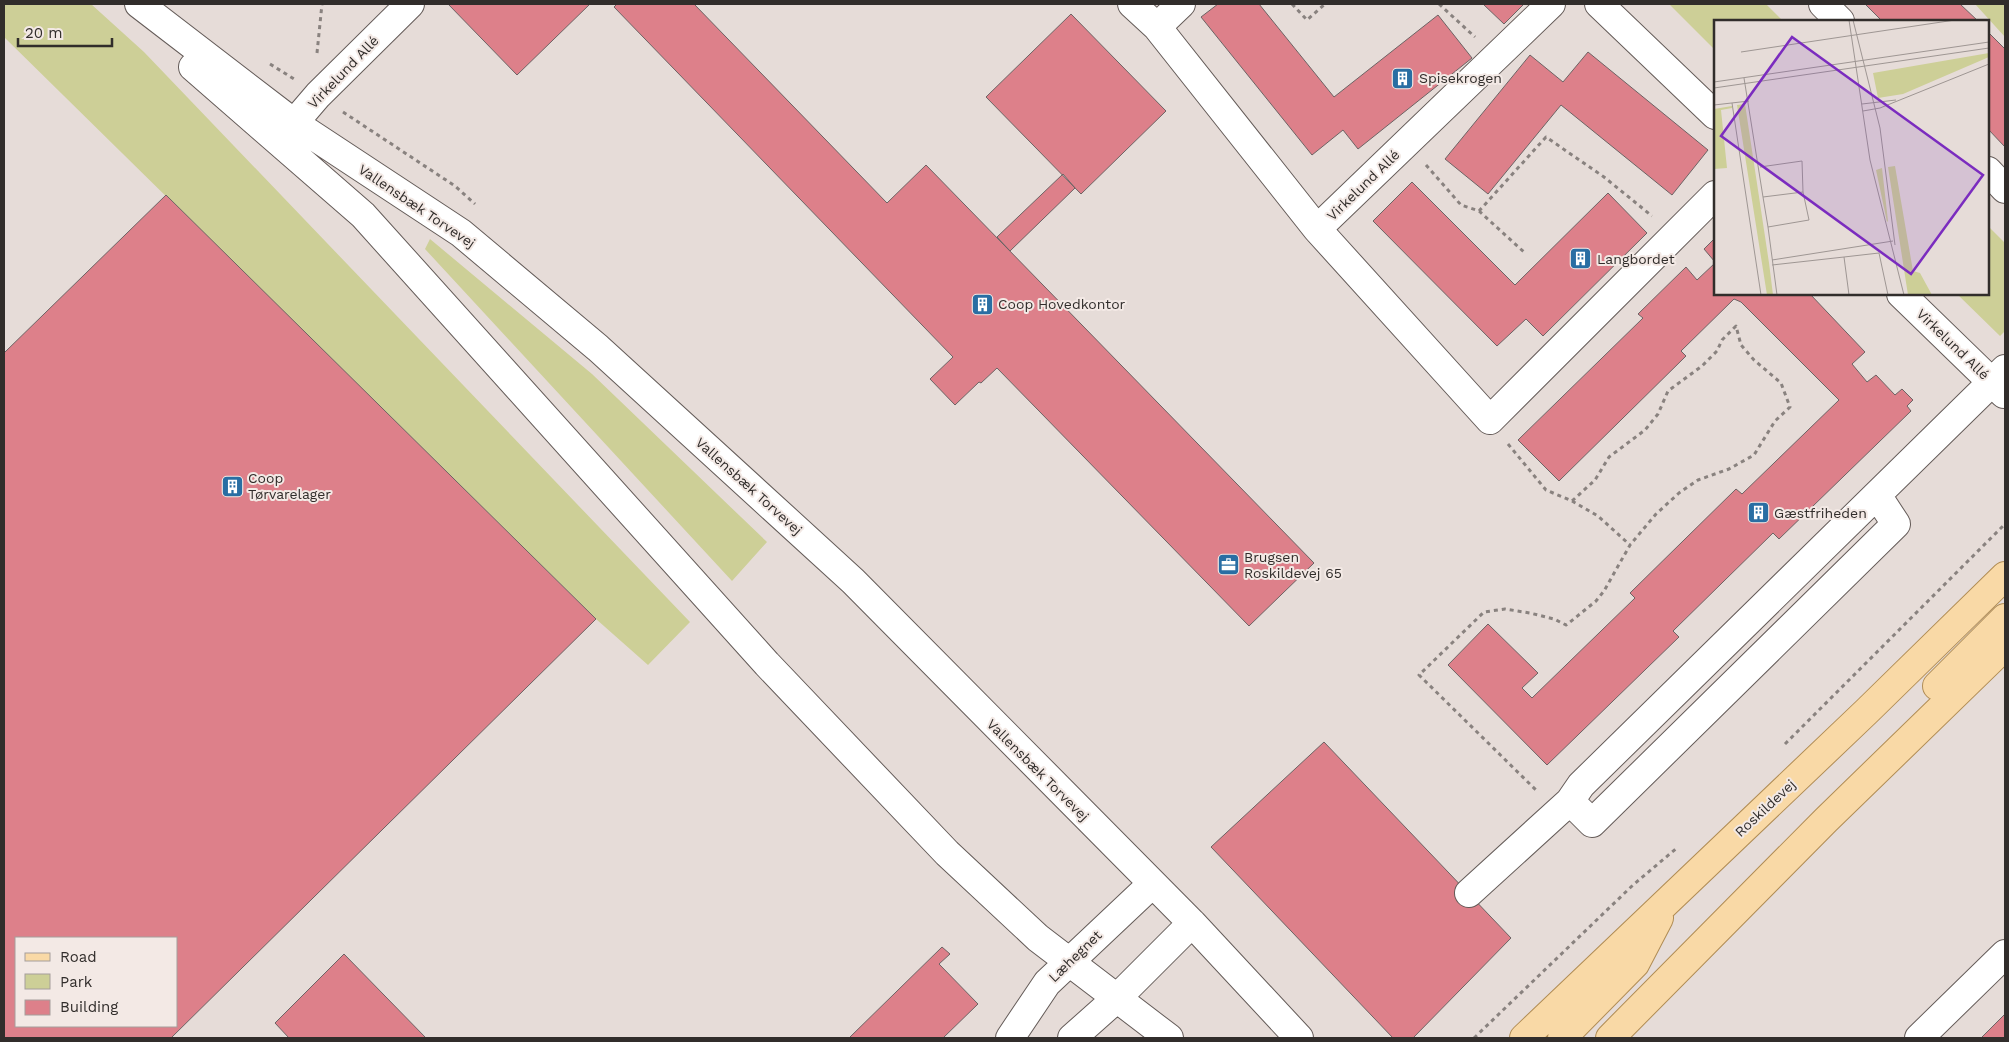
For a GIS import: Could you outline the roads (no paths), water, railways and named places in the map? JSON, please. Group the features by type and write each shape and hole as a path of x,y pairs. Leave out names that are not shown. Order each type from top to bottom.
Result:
{"main road":[{"name":"Roskildevej","path":"1524,1038 1866,712 2005,576"},
{"path":"1826,820 1927,697 2005,618"},
{"path":"1610,1038 1826,820 2005,646"},
{"path":"1562,1038 1635,964 1671,897"}],"street":[{"name":"Vallensbæk Torvevej","path":"131,4 145,24 286,133 461,234 598,348 853,582 1192,924 1299,1038"},
{"name":"Vallensbæk Torvevej","path":"139,4 286,133 363,215 767,664 947,853 1038,938 1170,1038"},
{"name":"Virkelund Allé","path":"286,133 322,90 410,4"},
{"name":"Virkelund Allé","path":"1132,4 1157,27 1317,229 1551,4"},
{"path":"1157,27 1181,4"},
{"path":"1600,4 1714,114"},
{"path":"1823,4 1839,20"},
{"path":"1989,172 2005,189"},
{"path":"1317,229 1490,420 1714,196"},
{"name":"Virkelund Allé","path":"1902,295 2001,382"},
{"path":"1469,893 1570,801 1592,823 1896,524 1876,495 2001,382"},
{"name":"Læhegnet","path":"1010,1038 1042,988 1152,884"},
{"path":"1072,1038 1117,998 1192,924"},
{"path":"1918,1038 2005,954"}],"place":[{"name":"Spisekrogen","path":"1403,78"},
{"name":"Langbordet","path":"1581,259"},
{"name":"Coop Hovedkontor","path":"982,304"},
{"name":"Coop Tørvarelager","path":"232,486"},
{"name":"Gæstfriheden","path":"1758,513"},
{"name":"Brugsen Roskildevej 65","path":"1228,565"}]}
